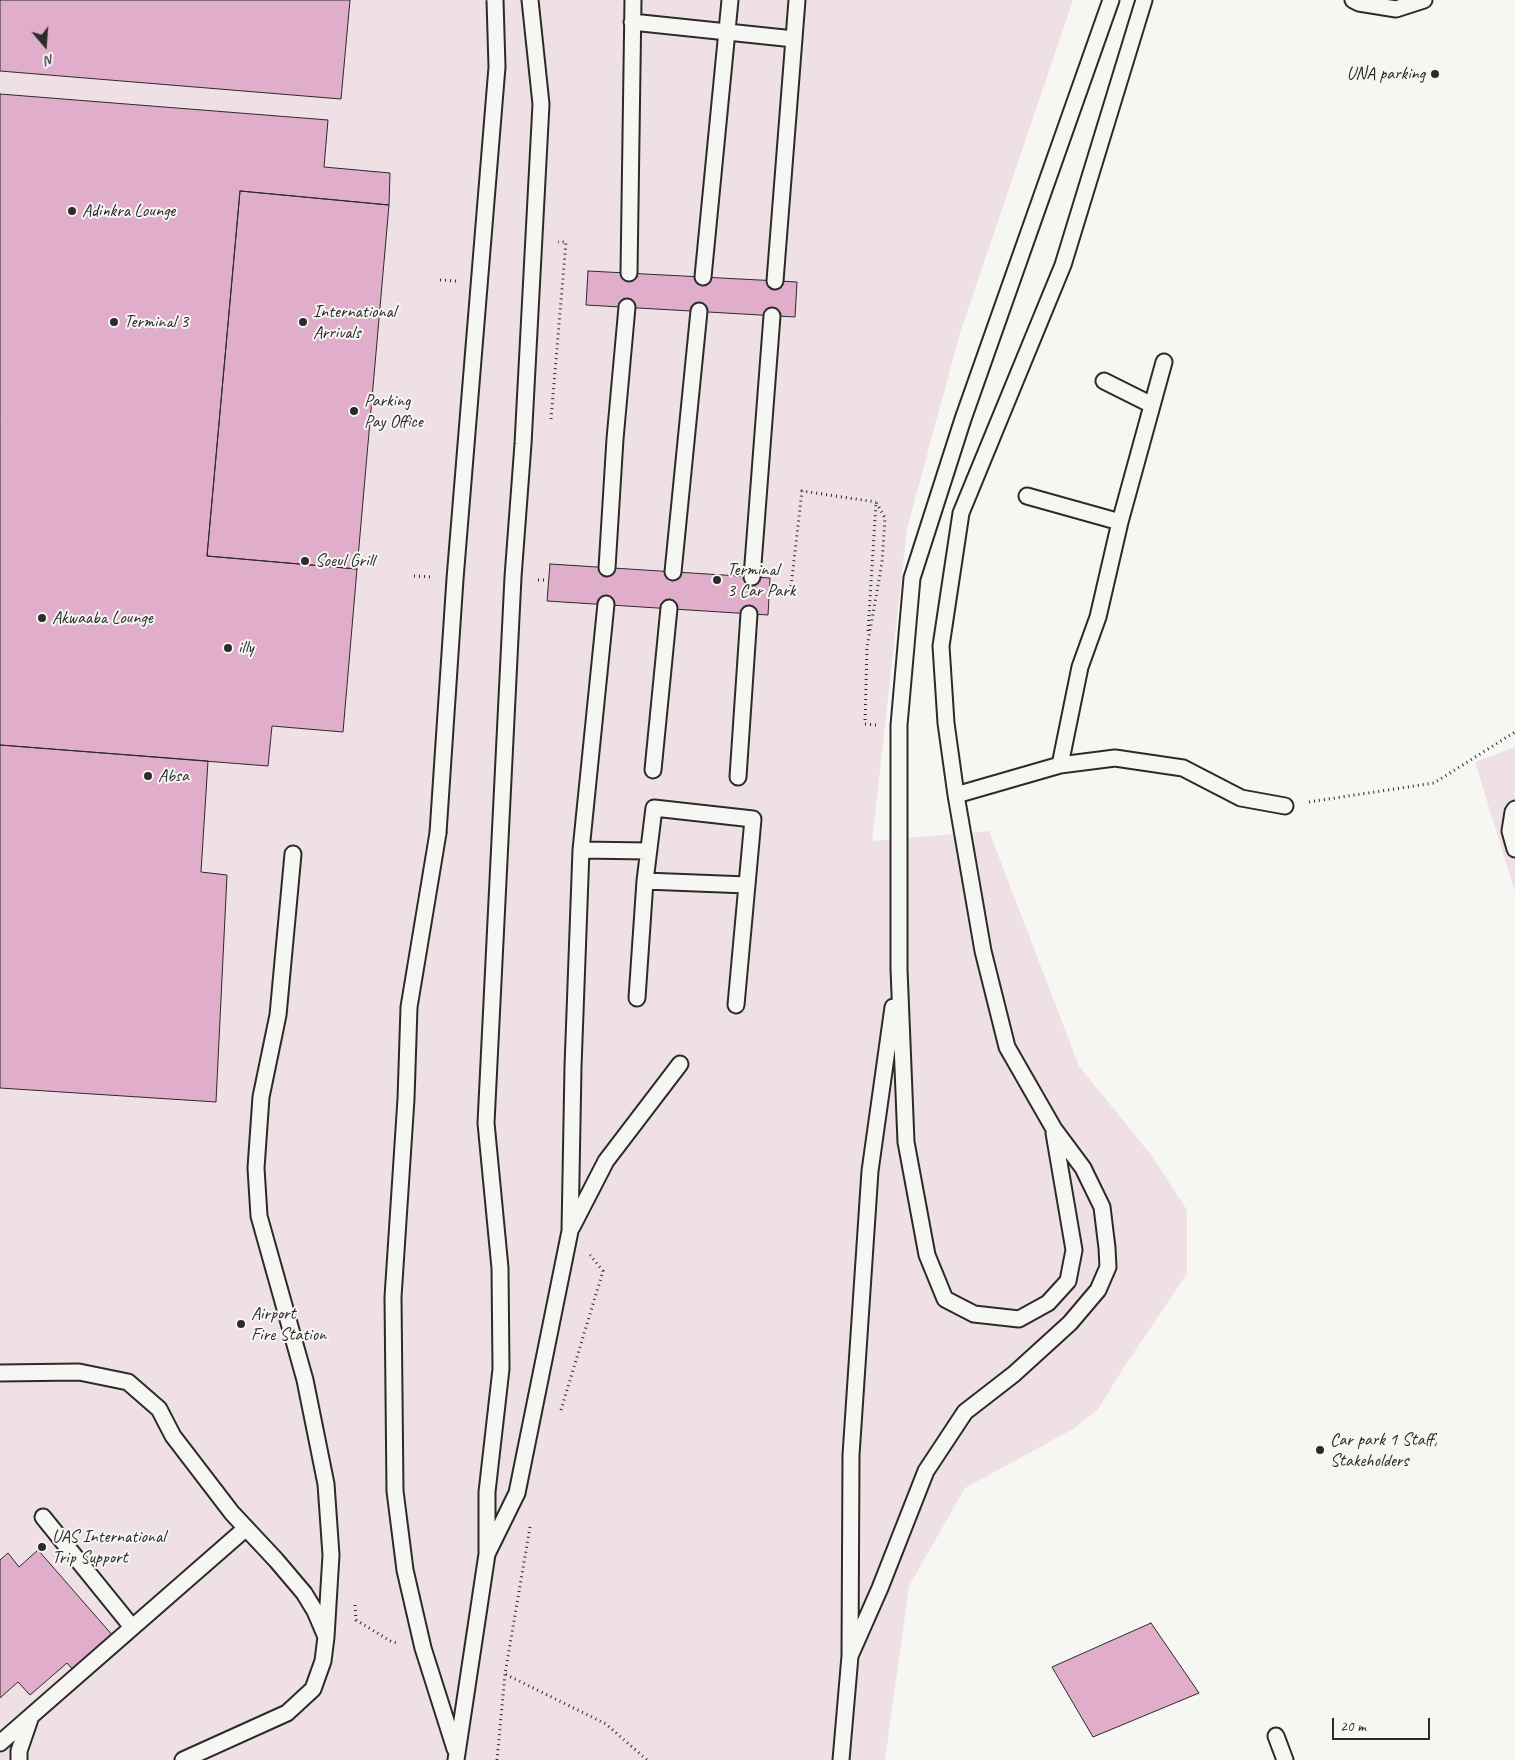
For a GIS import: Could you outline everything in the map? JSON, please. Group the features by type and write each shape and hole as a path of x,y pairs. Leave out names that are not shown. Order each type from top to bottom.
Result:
{"lane":[{"path":"456,1757 423,1648 405,1570 395,1491 392,1297 406,1099 409,1008 438,833 455,579 497,67 495,0"},
{"path":"456,1757 487,1554 487,1492 501,1369 500,1268 486,1124 513,577 523,444 541,104 530,0"},
{"path":"629,273 633,0"},
{"path":"703,277 730,0"},
{"path":"775,281 797,0"},
{"path":"1054,1129 1074,1250 1068,1281 1048,1303 1019,1319 974,1314 945,1299 926,1255 906,1142 899,969 899,725 912,578 963,419 1110,0"},
{"path":"850,1656 880,1588 926,1471 965,1412 1014,1374 1070,1323 1098,1290 1108,1267 1102,1207 1083,1168 1054,1129 1007,1047 983,951 956,795 946,723 941,646 961,513 1063,264 1144,0"},
{"path":"1353,0 1359,3 1396,9 1424,0"},
{"path":"632,22 794,39"},
{"path":"607,568 615,439 627,308"},
{"path":"673,572 699,311"},
{"path":"752,577 772,316"},
{"path":"1060,765 1080,667 1098,617 1120,522 1164,362"},
{"path":"1104,381 1152,405"},
{"path":"1027,496 1120,522"},
{"path":"487,1554 517,1493 570,1231 581,850 606,604"},
{"path":"653,770 669,608"},
{"path":"738,777 749,614"},
{"path":"956,795 1060,765 1115,758 1183,768 1242,798 1285,806"},
{"path":"637,998 645,881 654,808 753,819 736,1005"},
{"path":"1515,809 1510,831 1515,849"},
{"path":"581,850 648,851"},
{"path":"183,1760 287,1714 312,1689 323,1661 326,1637 331,1555 326,1484 305,1380 260,1216 256,1168 261,1097 278,1016 293,854"},
{"path":"645,881 747,885"},
{"path":"841,1760 850,1656 851,1455 869,1181 899,969"},
{"path":"570,1231 606,1161 680,1064"},
{"path":"0,1373 79,1372 128,1382 159,1409 174,1436 232,1514 276,1560 304,1593 315,1611 326,1637"},
{"path":"43,1517 132,1627"},
{"path":"0,1742 245,1528"},
{"path":"19,1760 19,1751 32,1715"},
{"path":"1276,1736 1285,1760"}],"path":[{"path":"769,594 790,595 802,491 876,502"},
{"path":"866,647 882,563 885,518 876,502"},
{"path":"865,724 866,647 876,502"},
{"path":"538,580 548,580"},
{"path":"1285,806 1434,783 1515,732"},
{"path":"559,1417 603,1271 570,1231"},
{"path":"497,1760 505,1674 531,1518"},
{"path":"505,1674 606,1724 648,1760"}],"shaded area":[{"path":"0,0 1073,0 960,333 907,529 872,841 989,831 1079,1066 1151,1155 1187,1210 1187,1274 1098,1409 1073,1429 965,1488 909,1586 885,1760 0,1760"},
{"path":"1515,747 1515,892 1475,762"}],"building":[{"path":"0,0 350,0 341,99 0,71"},
{"name":"Terminal 3","path":"0,94 328,120 324,167 390,173 389,205 240,191 207,556 357,569 343,732 272,726 268,766 0,745"},
{"name":"International Arrivals","path":"240,191 389,205 357,569 207,556"},
{"path":"588,271 797,282 795,317 586,305"},
{"path":"550,564 770,578 768,615 547,601"},
{"path":"0,745 208,761 201,872 227,875 216,1102 0,1088"},
{"path":"38,1550 114,1637 75,1672 67,1663 30,1695 18,1682 0,1698 0,1560 8,1553 19,1567"},
{"path":"1151,1623 1199,1693 1093,1737 1052,1667"}],"place":[{"name":"UNA parking","path":"1435,74"},
{"name":"Adinkra Lounge","path":"72,211"},
{"name":"Terminal 3","path":"114,322"},
{"name":"International Arrivals","path":"303,322"},
{"name":"Parking Pay Office","path":"354,411"},
{"name":"Soeul Grill","path":"305,561"},
{"name":"Terminal 3 Car Park","path":"717,580"},
{"name":"Akwaaba Lounge","path":"42,618"},
{"name":"illy","path":"228,648"},
{"name":"Absa","path":"148,776"},
{"name":"Airport Fire Station","path":"241,1324"},
{"name":"Car park 1 Staff, Stakeholders","path":"1320,1450"},
{"name":"UAS International Trip Support","path":"42,1547"}]}
